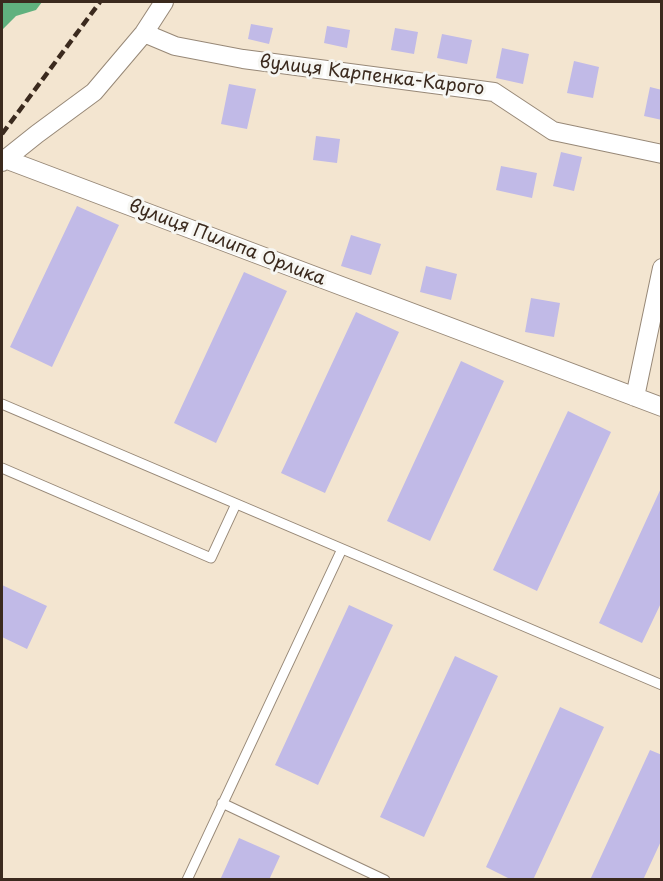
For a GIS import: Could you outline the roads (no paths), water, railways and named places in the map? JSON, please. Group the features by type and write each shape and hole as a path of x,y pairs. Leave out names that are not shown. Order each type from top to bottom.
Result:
{"street":[{"name":"вулиця Пилипа Орлика","path":"3,160 94,92 144,33 164,2"},
{"name":"вулиця Карпенка-Карого","path":"144,33 175,46 243,59 494,92 553,131 662,154"},
{"name":"вулиця Пилипа Орлика","path":"3,160 662,407"},
{"path":"635,397 662,268"}],"lane":[{"path":"2,404 662,685"},
{"path":"2,468 212,558 236,504"},
{"path":"186,879 342,549"},
{"path":"222,803 386,879"}],"railway":[{"path":"2,134 100,2"}]}
